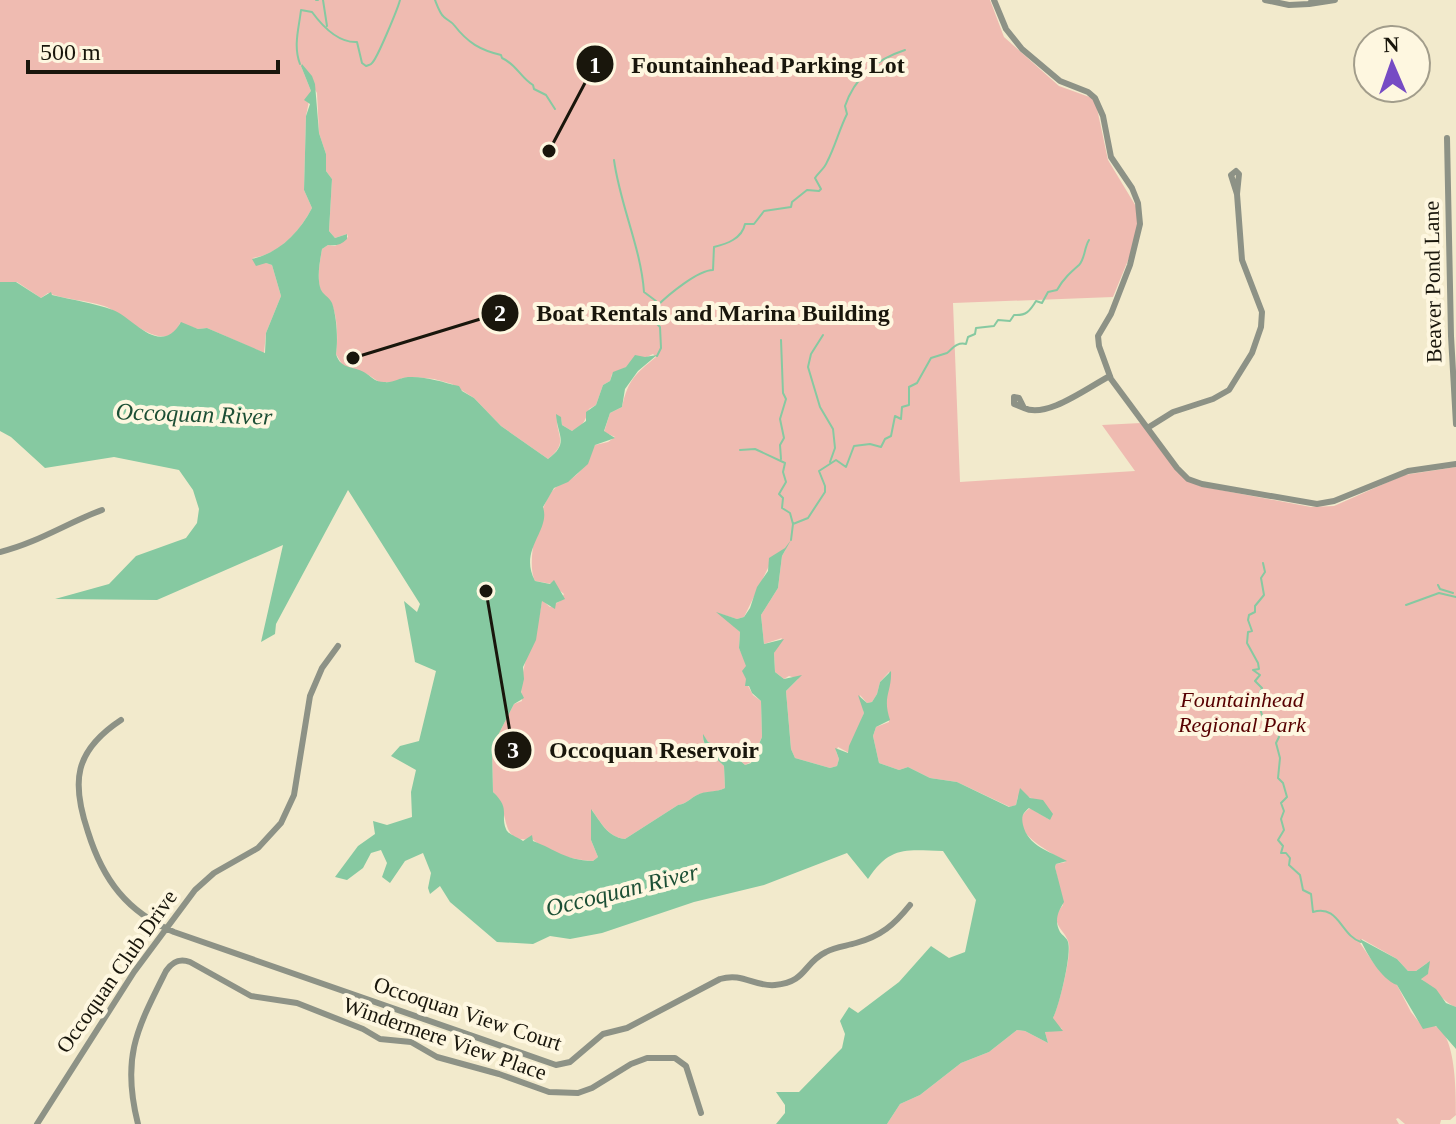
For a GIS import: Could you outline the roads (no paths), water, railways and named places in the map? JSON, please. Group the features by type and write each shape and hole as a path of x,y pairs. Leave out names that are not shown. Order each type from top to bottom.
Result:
{"street":[{"path":"994,0 1009,33 1022,49 1062,83 1088,92 1095,98 1102,111 1111,157 1137,198 1140,218 1135,247 1111,314 1099,332 1099,346 1110,376 1177,468 1192,480 1311,504 1334,501 1408,471 1456,464"},
{"path":"1265,0 1289,5 1335,0"},
{"name":"Beaver Pond Lane","path":"1447,138 1456,424"},
{"path":"1447,177 1456,175"},
{"path":"1149,427 1173,412 1213,399 1229,390 1252,353 1261,327 1262,312 1242,260 1237,194"},
{"path":"1024,408 1035,412 1048,409 1110,376"},
{"path":"0,552 39,540 102,510"},
{"name":"Occoquan Club Drive","path":"37,1124 102,1020 165,929 201,884 258,848 285,817 296,786 310,696 322,668 338,646"},
{"path":"121,720 99,736 86,753 78,777 78,801 96,857 109,881 128,903 165,929"},
{"name":"Occoquan View Court","path":"165,929 446,1028 562,1065 570,1062 603,1034 627,1028 720,979 736,976 773,985 797,979 823,953 873,938 888,930 910,905"},
{"name":"Windermere View Place","path":"138,1124 130,1091 134,1045 166,971 172,963 181,960 251,996 289,1000 363,1029 380,1039 411,1042 437,1057 549,1092 578,1093 647,1058 675,1058 688,1069 701,1113"}],"water":[{"name":"Occoquan River","path":"302,64 315,84 319,133 326,154 326,171 332,179 329,231 335,238 347,234 343,243 322,249 319,273 321,290 334,309 336,354 341,363 381,382 415,377 459,386 501,426 548,459 559,448 561,438 556,414 561,417 562,425 572,431 586,421 586,412 596,405 603,385 610,381 613,372 626,367 635,355 657,355 638,371 625,389 622,407 610,413 604,431 615,438 595,445 588,464 568,482 554,488 543,507 543,524 532,550 531,570 535,581 550,584 554,580 565,599 556,603 555,609 542,601 536,640 523,667 521,692 524,698 514,704 492,747 493,792 503,807 507,831 523,841 532,835 533,841 561,854 593,861 598,857 591,840 591,809 609,832 625,839 697,795 725,788 724,766 707,748 703,734 708,742 727,749 745,765 751,763 762,737 761,701 749,686 745,686 742,671 746,666 739,648 740,632 716,612 737,619 744,617 768,571 769,558 791,540 782,556 778,588 761,615 764,644 784,639 774,653 775,672 784,679 802,675 786,691 791,749 795,758 830,768 837,766 839,759 835,748 848,753 864,713 858,695 867,703 872,702 880,682 891,671 887,699 890,720 876,727 873,736 879,763 899,770 908,767 930,778 957,782 1009,807 1016,805 1020,788 1030,798 1043,800 1053,814 1050,820 1029,808 1022,819 1034,843 1067,861 1055,867 1064,902 1057,924 1069,948 1053,1018 1063,1031 1045,1032 1048,1043 1017,1030 989,1052 961,1063 920,1095 900,1104 887,1124 776,1124 785,1113 785,1105 776,1092 799,1092 842,1048 845,1034 840,1021 849,1007 858,1013 899,982 931,946 949,958 965,952 976,900 943,851 900,852 884,860 868,879 847,853 764,885 694,902 602,933 570,939 550,936 533,944 497,942 450,902 440,886 430,894 431,873 423,853 405,861 390,883 382,877 387,863 381,850 371,853 363,868 347,880 335,877 358,846 375,834 373,821 387,825 412,817 411,792 416,770 391,756 400,746 419,741 436,671 415,662 404,601 417,612 420,604 348,490 276,624 275,634 261,642 283,545 157,600 55,599 109,584 136,556 186,538 197,523 199,509 193,490 179,470 114,457 45,468 0,431 0,282 16,282 41,298 51,292 52,295 113,310 156,336 173,332 181,322 198,329 207,328 265,353 266,333 281,296 272,265 256,266 252,259 271,252 287,241 312,208 304,190 306,116 310,104 304,100 311,91"},
{"path":"1360,939 1397,959 1408,971 1416,971 1430,961 1428,974 1421,979 1436,989 1446,1003 1456,1007 1456,1049 1436,1026 1423,1029 1397,985 1380,972"}],"waterway":[{"path":"323,0 327,26"},
{"path":"300,64 297,44 301,10 312,12 337,37 357,42 362,63 366,66 372,64 378,53 400,0"},
{"path":"435,0 443,16 464,37 481,48 501,55 534,89 546,95 555,109"},
{"path":"657,306 692,278 713,270 714,247 737,237 745,224 754,224 764,211 791,207 792,202 807,190 821,189 815,178 832,150 847,114 845,106 855,86 876,64 905,50"},
{"path":"614,160 639,259 644,292 656,301 651,318 660,327 661,348 657,356"},
{"path":"791,540 793,524 808,518 825,492 819,471 836,460 846,467 854,446 870,444 881,447 885,439 891,436 895,416 901,419 902,407 909,405 909,387 917,383 931,358 966,344 976,328 994,326 998,320 1010,321 1014,315 1027,312 1036,301 1042,303 1048,292 1057,290 1081,263 1089,240"},
{"path":"823,335 811,354 808,367 820,407 833,429 835,448 830,462"},
{"path":"781,340 783,393 786,399 780,419 784,438 780,445 781,459"},
{"path":"740,450 755,449 785,463 783,472 786,482 779,494 783,498 782,508 790,513 793,524"},
{"path":"1263,563 1265,572 1261,578 1264,595 1255,606 1255,612 1249,615 1252,631 1248,632 1247,643 1258,663 1259,669 1253,670 1260,675 1255,681 1262,688 1257,699 1263,718 1266,720 1272,716 1279,737 1276,743 1280,758 1278,778 1287,797 1281,803 1284,811 1281,819 1284,830 1278,840 1283,846 1281,853 1286,853 1290,858 1289,865 1300,875 1303,890 1311,894 1313,912 1329,912 1354,939 1361,942"},
{"path":"1438,585 1440,589 1453,593"},
{"path":"1406,605 1439,593 1456,597"}],"place":[{"name":"Fountainhead Parking Lot","path":"549,151"},
{"name":"Boat Rentals and Marina Building","path":"353,358"},
{"name":"Occoquan Reservoir","path":"486,591"}],"park label":[{"name":"Fountainhead Regional Park","path":"1242,712"}]}
